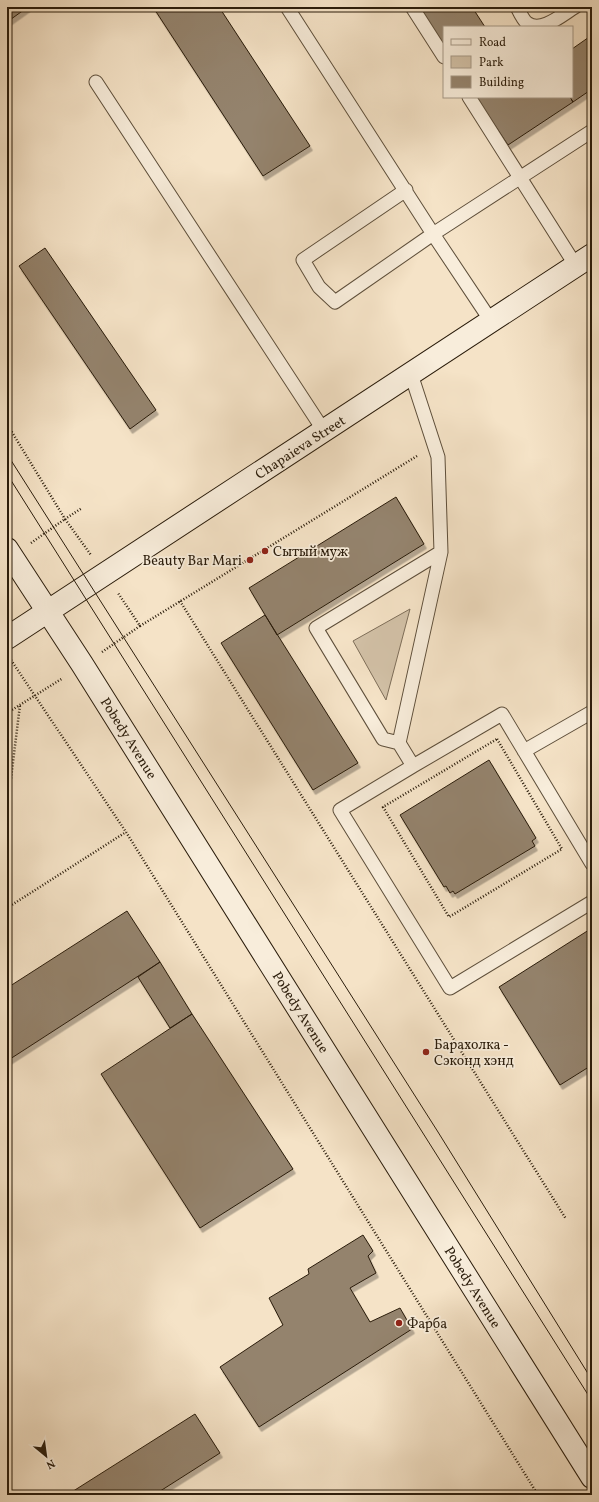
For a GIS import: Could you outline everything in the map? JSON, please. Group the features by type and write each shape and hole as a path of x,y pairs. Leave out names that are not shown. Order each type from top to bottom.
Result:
{"main road":[{"name":"Chapaieva Street","path":"7,638 584,260"},
{"name":"Pobedy Avenue","path":"9,553 47,613 82,664 592,1477"}],"lane":[{"path":"287,7 433,234 491,321"},
{"path":"412,7 443,55"},
{"path":"516,7 527,23 534,26"},
{"path":"541,26 548,24 574,7"},
{"path":"96,82 324,431"},
{"path":"470,98 521,178 584,260"},
{"path":"406,190 303,260 319,287 335,302 433,234 592,132"},
{"path":"411,374 438,457 441,552 399,743 413,766"},
{"path":"399,743 383,739 316,628 441,552"},
{"path":"524,751 592,712"},
{"path":"592,864 502,714 340,810 450,988 592,902"}],"path":[{"path":"7,424 65,519 106,574 140,626"},
{"path":"7,713 140,626 434,446"},
{"path":"9,553 82,508"},
{"path":"180,601 566,1219"},
{"path":"7,653 126,832 538,1495"},
{"path":"7,811 20,705"},
{"path":"496,740 562,849 448,917 384,807 496,740"},
{"path":"7,908 126,832"}],"green space":[{"path":"410,609 386,700 353,641"}],"building":[{"path":"7,7 28,7 7,22"},
{"path":"153,7 219,7 310,146 263,176"},
{"path":"416,7 472,7 484,26 443,26 443,48"},
{"path":"592,35 592,89 573,102 571,98 573,98 573,48"},
{"path":"477,98 571,98 573,102 508,145"},
{"path":"45,248 156,410 130,429 19,266"},
{"path":"396,497 424,544 277,635 249,588"},
{"path":"265,615 358,763 313,790 221,643"},
{"path":"489,760 536,838 532,841 535,846 455,894 453,891 450,893 446,886 444,887 400,815"},
{"path":"127,911 160,962 7,1061 7,988"},
{"path":"592,928 592,1065 560,1085 499,987"},
{"path":"160,962 192,1014 170,1028 138,977"},
{"path":"192,1014 293,1169 200,1228 101,1074"},
{"path":"363,1235 373,1251 368,1256 376,1273 350,1288 370,1322 400,1308 412,1329 259,1427 220,1367 283,1325 269,1298 309,1274 308,1269"},
{"path":"195,1414 220,1453 154,1495 67,1495"}],"tram line":[{"path":"7,454 438,1132 592,1380"},
{"path":"7,474 592,1401"}],"place":[{"name":"Сытый муж","path":"265,551"},
{"name":"Beauty Bar Mari","path":"250,560"},
{"name":"Барахолка - Сэконд хэнд","path":"426,1052"},
{"name":"Фарба","path":"399,1323"}]}
